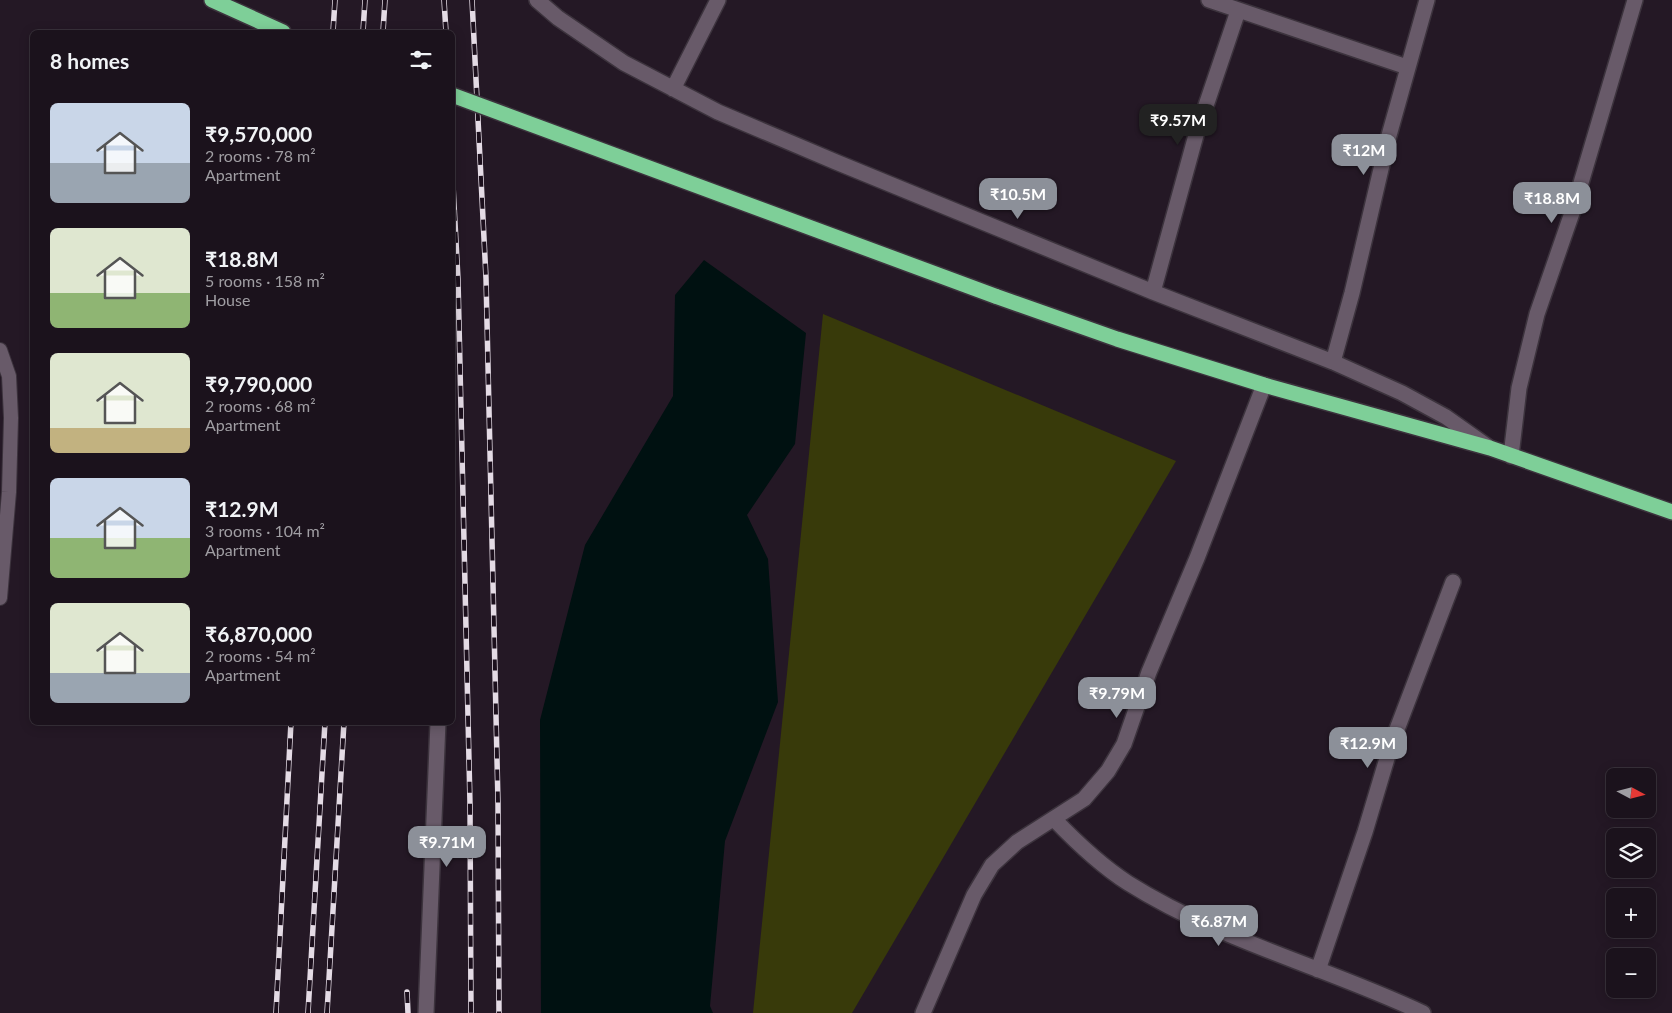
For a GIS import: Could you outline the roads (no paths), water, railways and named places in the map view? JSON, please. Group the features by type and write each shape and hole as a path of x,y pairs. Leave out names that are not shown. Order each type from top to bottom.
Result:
{"highway":[{"path":"212,0 279,30"},
{"path":"455,96 995,296 1117,339 1264,385 1490,448 1672,512"}],"street":[{"path":"537,0 558,18 624,63 718,112 1153,292 1333,362 1402,393 1446,417 1490,448"},
{"path":"673,89 718,0"},
{"path":"1208,0 1407,68"},
{"path":"1333,362 1352,293 1388,139 1427,0"},
{"path":"1511,456 1520,388 1537,314 1573,210 1635,0"},
{"path":"1153,292 1196,135 1238,11"},
{"path":"923,1013 974,895 992,865 1017,842 1084,799 1108,771 1124,744 1149,672 1197,558 1264,385"},
{"path":"1318,970 1365,832 1391,745 1453,582"},
{"path":"426,1013 438,725"},
{"path":"1054,820 1086,852 1128,883 1178,911 1240,940 1318,970 1400,1008 1423,1013"}],"lane":[{"path":"0,350 9,376 11,418 9,492 0,598"}],"railway":[{"path":"333,30 335,0"},
{"path":"363,30 365,0"},
{"path":"383,30 385,0"},
{"path":"444,0 446,30"},
{"path":"472,0 486,278 498,803 499,1013"},
{"path":"455,222 458,279 470,804 471,1013"},
{"path":"276,1013 291,725"},
{"path":"308,1013 325,725"},
{"path":"327,1013 344,725"},
{"path":"407,992 408,1013"}]}
